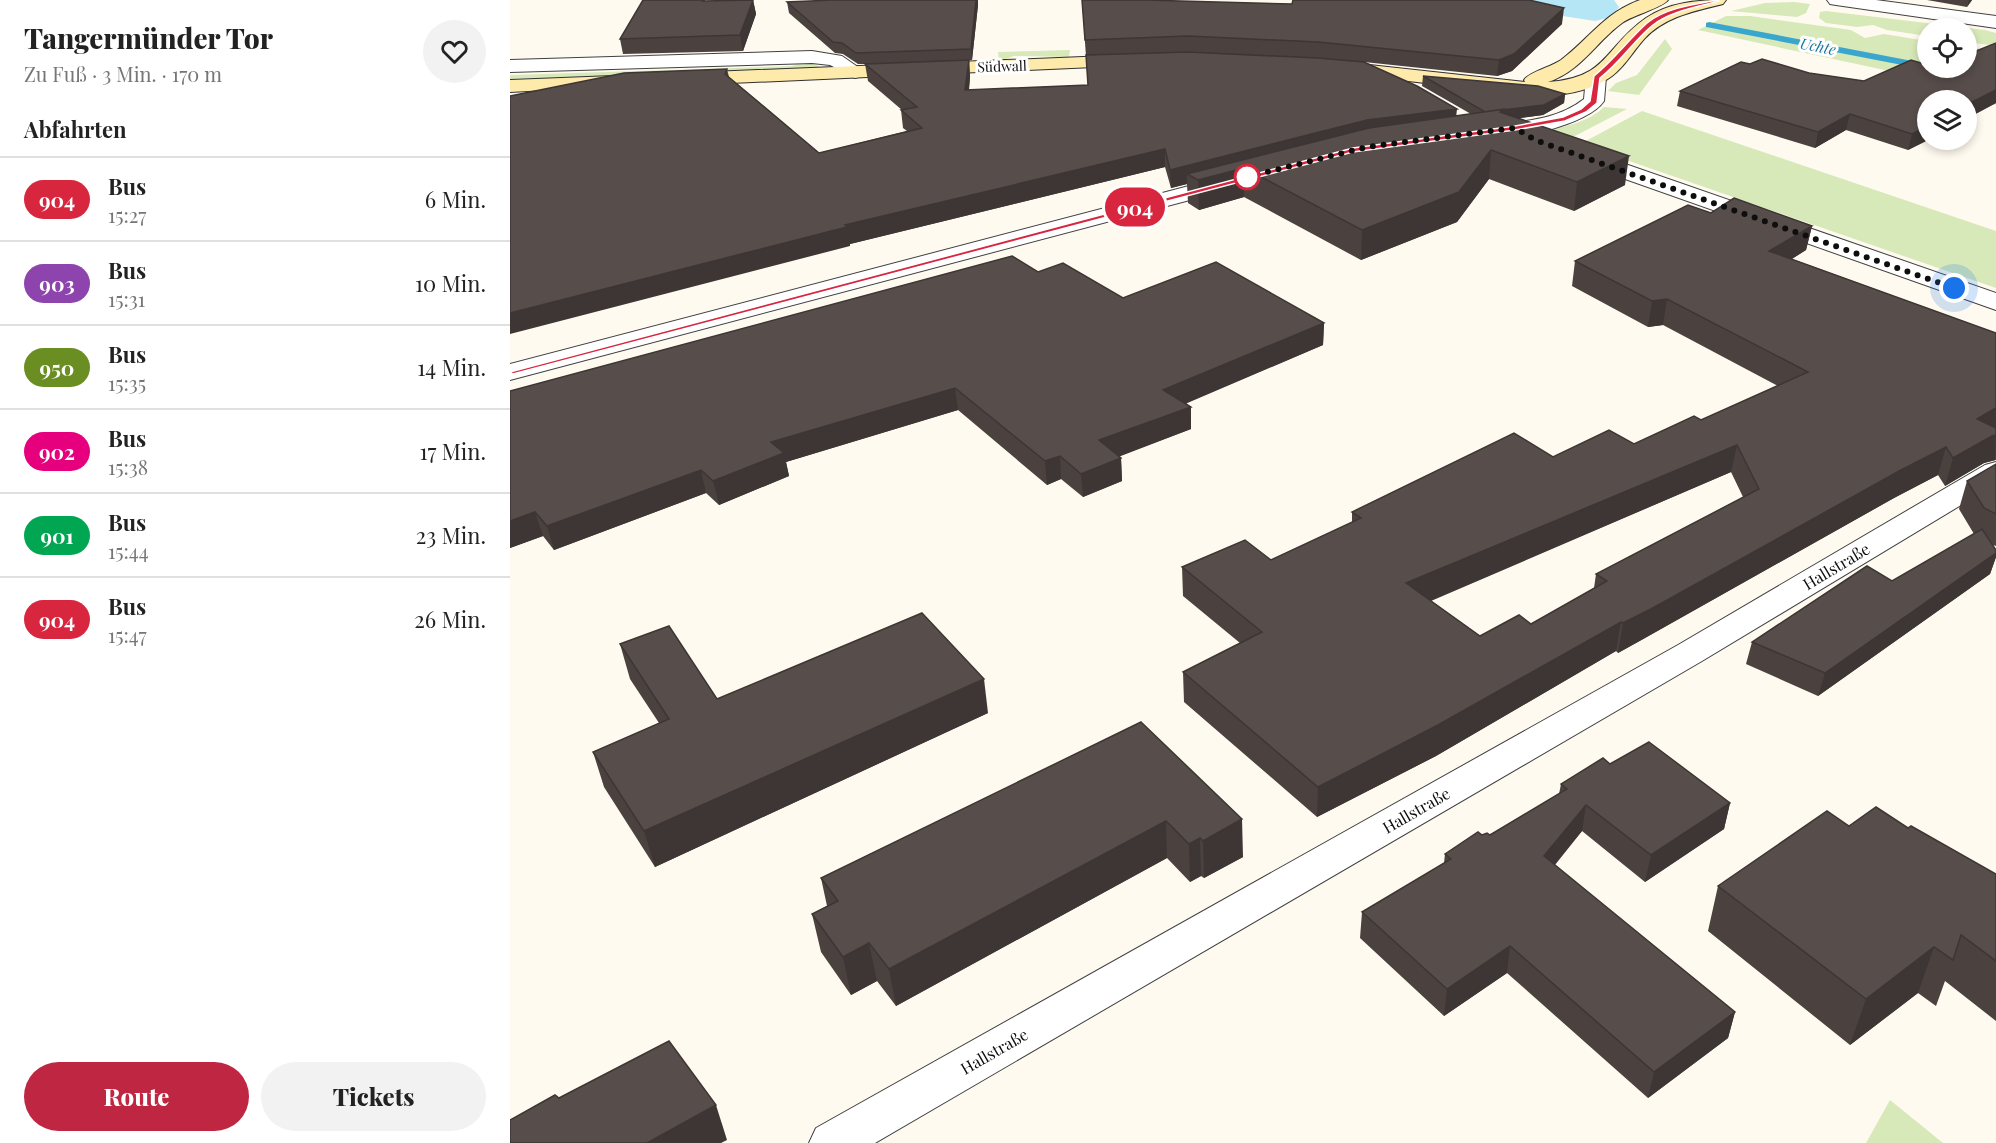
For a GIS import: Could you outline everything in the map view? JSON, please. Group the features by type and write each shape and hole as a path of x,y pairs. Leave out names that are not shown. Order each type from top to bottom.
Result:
{"main road":[{"path":"1318,66 1494,85 1546,88 1564,78 1622,7 1633,9 1659,0"},
{"path":"1564,78 1596,77 1613,65 1644,29 1658,18 1717,0"},
{"name":"Südwall","path":"510,86 1156,61"}],"street":[{"path":"1836,0 1996,22"},
{"path":"510,66 812,57 835,60 855,72"},
{"path":"1364,70 1429,98"},
{"path":"1476,131 1515,128 1565,119 1584,111 1594,101 1596,77"},
{"path":"1515,128 1544,119 1562,110 1571,97 1564,78"},
{"path":"1515,128 1535,140 1996,303"},
{"path":"510,372 1253,176"},
{"name":"Hallstraße","path":"833,1143 1690,653 1996,471"}],"green space":[{"path":"1765,3 1810,4 1806,13 1797,17 1731,11"},
{"path":"1820,12 1917,22 1917,34 1887,30 1873,25 1857,27 1826,23 1819,18"},
{"path":"1726,16 1750,16 1851,30 1865,38 1884,34 1917,39 1917,78 1977,78 1977,48 1984,50 1996,77 1996,105 1977,99 1977,90 1952,90 1908,75 1698,30"},
{"path":"1977,29 1996,33 1996,46 1977,43"},
{"path":"1665,39 1672,49 1639,95 1608,91 1616,83 1637,75"},
{"path":"1070,50 1069,57 1014,56 999,61 998,52"},
{"path":"808,60 820,67 816,69 510,79 510,75 792,66"},
{"path":"1604,107 1627,109 1571,138 1548,129 1578,122"},
{"path":"1642,111 1996,231 1996,288 1580,144"},
{"path":"1890,1100 1943,1143 1866,1143"}],"building":[{"path":"643,0 753,0 740,35 620,39"},
{"path":"976,0 971,49 856,53 842,43 833,42 787,2"},
{"path":"1082,0 1292,4 1293,0 1529,0 1564,8 1514,54 1499,60 1318,42 1188,36 1085,40"},
{"path":"1996,43 1996,90 1977,100 1977,90 1917,90 1917,132 1912,134 1850,114 1818,132 1680,91 1741,62 1750,64 1762,59 1809,73 1864,81 1911,60 1917,62 1917,78 1977,78 1977,51"},
{"path":"1188,52 1364,62 1417,86 1457,109 1367,120 1170,170 1165,149 845,225 847,227 510,313 510,96 624,73 727,69 725,74 819,153 922,128 901,110 917,107 865,64 969,60 965,90 1088,85 1086,55"},
{"path":"1423,76 1538,86 1565,94 1544,105 1485,112"},
{"path":"1505,109 1500,112 1629,156 1577,182 1491,150 1459,192 1362,230 1244,168 1198,180 1187,174 1369,128"},
{"path":"1734,198 1812,226 1769,251 1996,333 1996,408 1977,419 1996,428 1996,435 1953,458 1946,447 1901,470 1651,609 1621,622 1438,725 1318,787 1183,672 1262,632 1182,567 1245,540 1271,560 1361,518 1352,512 1514,433 1553,457 1609,430 1634,444 1694,416 1701,420 1808,372 1667,299 1652,301 1575,261 1688,205 1711,213","holes":["1737,445 1759,489 1596,574 1607,581 1531,624 1519,615 1480,636 1406,583"]},
{"path":"1012,256 1038,272 1063,263 1123,298 1216,262 1324,323 1163,390 1191,407 1099,440 1121,458 1081,474 1060,456 1045,461 955,388 771,442 784,453 713,481 701,470 547,526 535,512 510,521 510,391"},
{"path":"1996,464 1996,514 1984,508 1967,481"},
{"path":"1982,529 1996,553 1825,673 1752,642 1867,566 1892,581"},
{"path":"922,613 984,679 644,831 593,752 669,719 620,644 669,626 717,699"},
{"path":"1141,722 1242,819 1203,841 1200,838 1189,844 1166,821 889,969 869,943 843,957 812,914 838,901 821,878"},
{"path":"1649,742 1730,803 1651,855 1586,805 1544,856 1735,1012 1654,1072 1510,946 1447,989 1362,912 1451,859 1445,854 1478,832 1482,835 1487,833 1490,835 1567,789 1561,784 1603,758 1610,764"},
{"path":"1876,807 1908,828 1911,826 1996,874 1996,961 1961,935 1953,960 1934,947 1866,999 1718,886 1827,811 1849,826"},
{"path":"669,1041 716,1105 647,1143 510,1143 510,1120 555,1095 559,1098"}],"waterway":[{"name":"Uchte","path":"1541,0 1595,7"},
{"name":"Uchte","path":"1709,25 1917,65"}],"bus line":[{"name":"904","path":"510,372 1353,150 1565,119 1584,111 1594,101 1596,77 1613,65 1650,24 1671,13 1717,0"}],"route":[{"path":"1247,177 1367,147 1515,128 1535,140 1954,288"}]}
